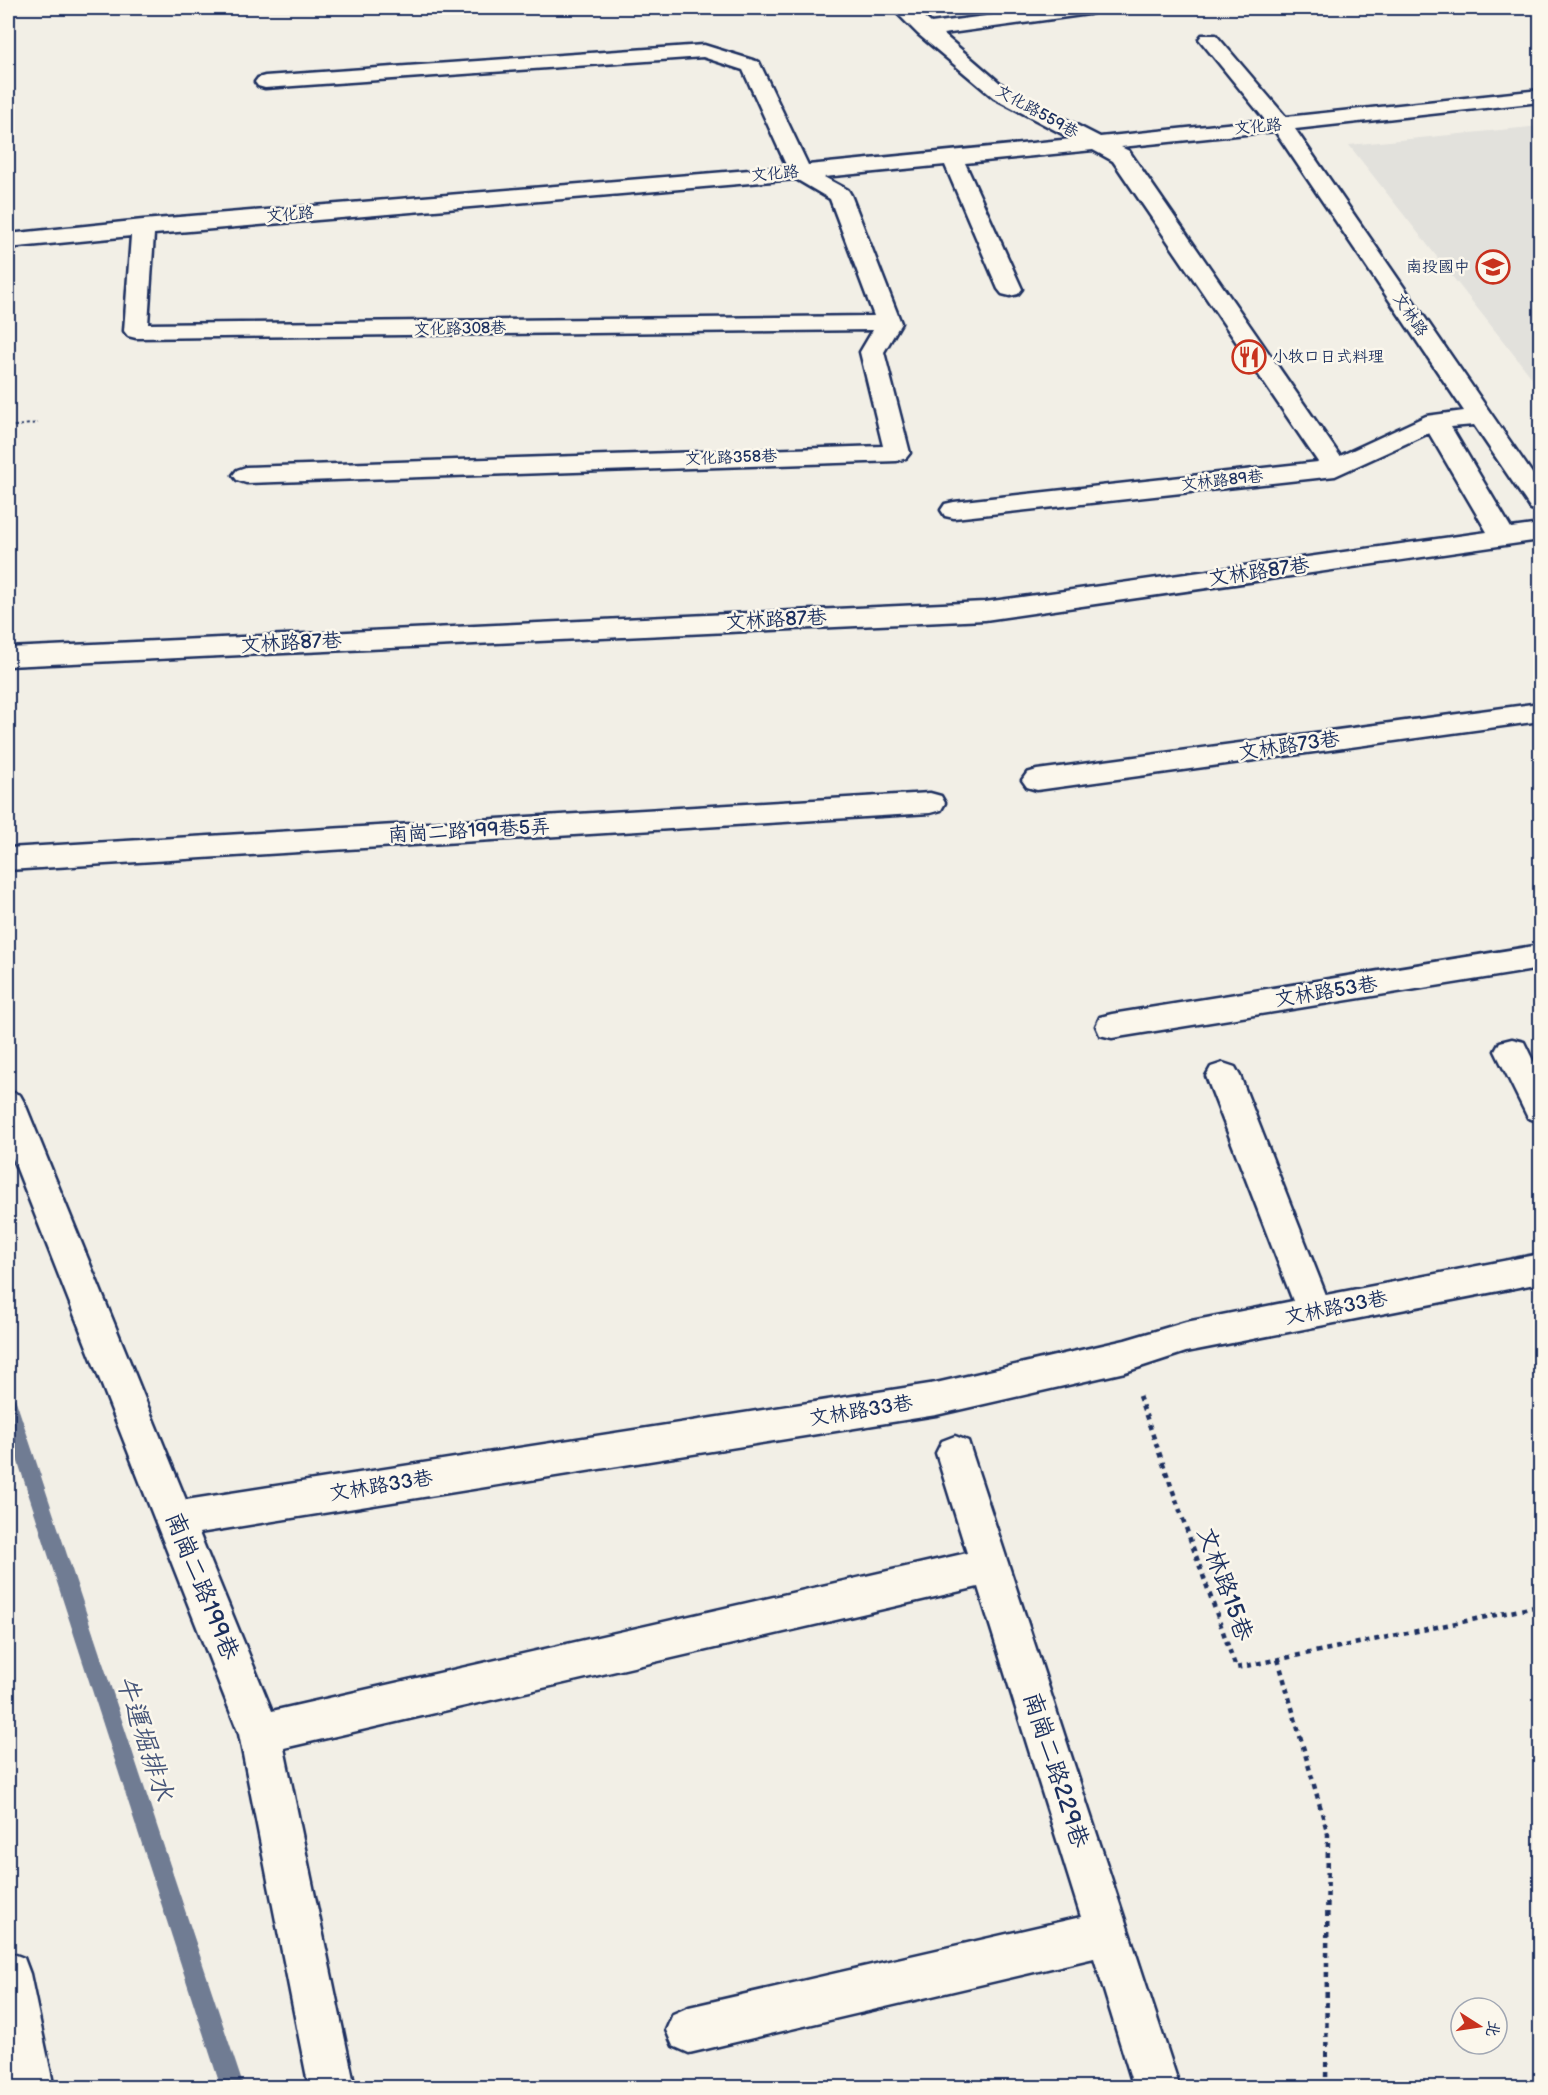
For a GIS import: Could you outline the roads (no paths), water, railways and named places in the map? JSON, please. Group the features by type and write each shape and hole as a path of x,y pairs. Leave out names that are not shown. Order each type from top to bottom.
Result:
{"street":[{"name":"文化路559巷","path":"902,8 1000,94 1121,156 1335,468"},
{"path":"925,30 1089,8"},
{"name":"文林路","path":"1209,39 1281,125 1540,503"},
{"path":"265,82 705,51 753,66 800,172 840,195 889,323"},
{"name":"文化路","path":"8,241 143,227 800,172 1281,125 1540,96"},
{"path":"952,157 1010,289"},
{"name":"文化路308巷","path":"143,227 136,331 889,323"},
{"name":"文化路358巷","path":"246,475 897,453 872,352 889,323"},
{"name":"文林路89巷","path":"954,510 1335,468 1435,421 1480,417"},
{"path":"1435,421 1503,537"},
{"name":"文林路87巷","path":"8,657 985,610 1540,532"},
{"name":"文林路73巷","path":"1037,780 1540,712"},
{"name":"南崗二路199巷5弄","path":"8,859 930,803"},
{"name":"文林路53巷","path":"1112,1026 1540,957"},
{"path":"1512,1050 1540,1108"},
{"path":"1223,1076 1315,1312"},
{"name":"南崗二路199巷","path":"8,1104 260,1734 333,2088"},
{"name":"文林路33巷","path":"175,1518 936,1399 1125,1356 1186,1337 1540,1269"},
{"name":"南崗二路229巷","path":"954,1453 1157,2088"},
{"path":"260,1734 990,1566"},
{"path":"689,2030 1108,1933"},
{"path":"8,1974 31,2088"}],"waterway":[{"name":"牛運堀排水","path":"8,1404 233,2088"}],"place":[{"name":"南投國中","path":"1493,267"},
{"name":"小牧口日式料理","path":"1249,357"}]}
